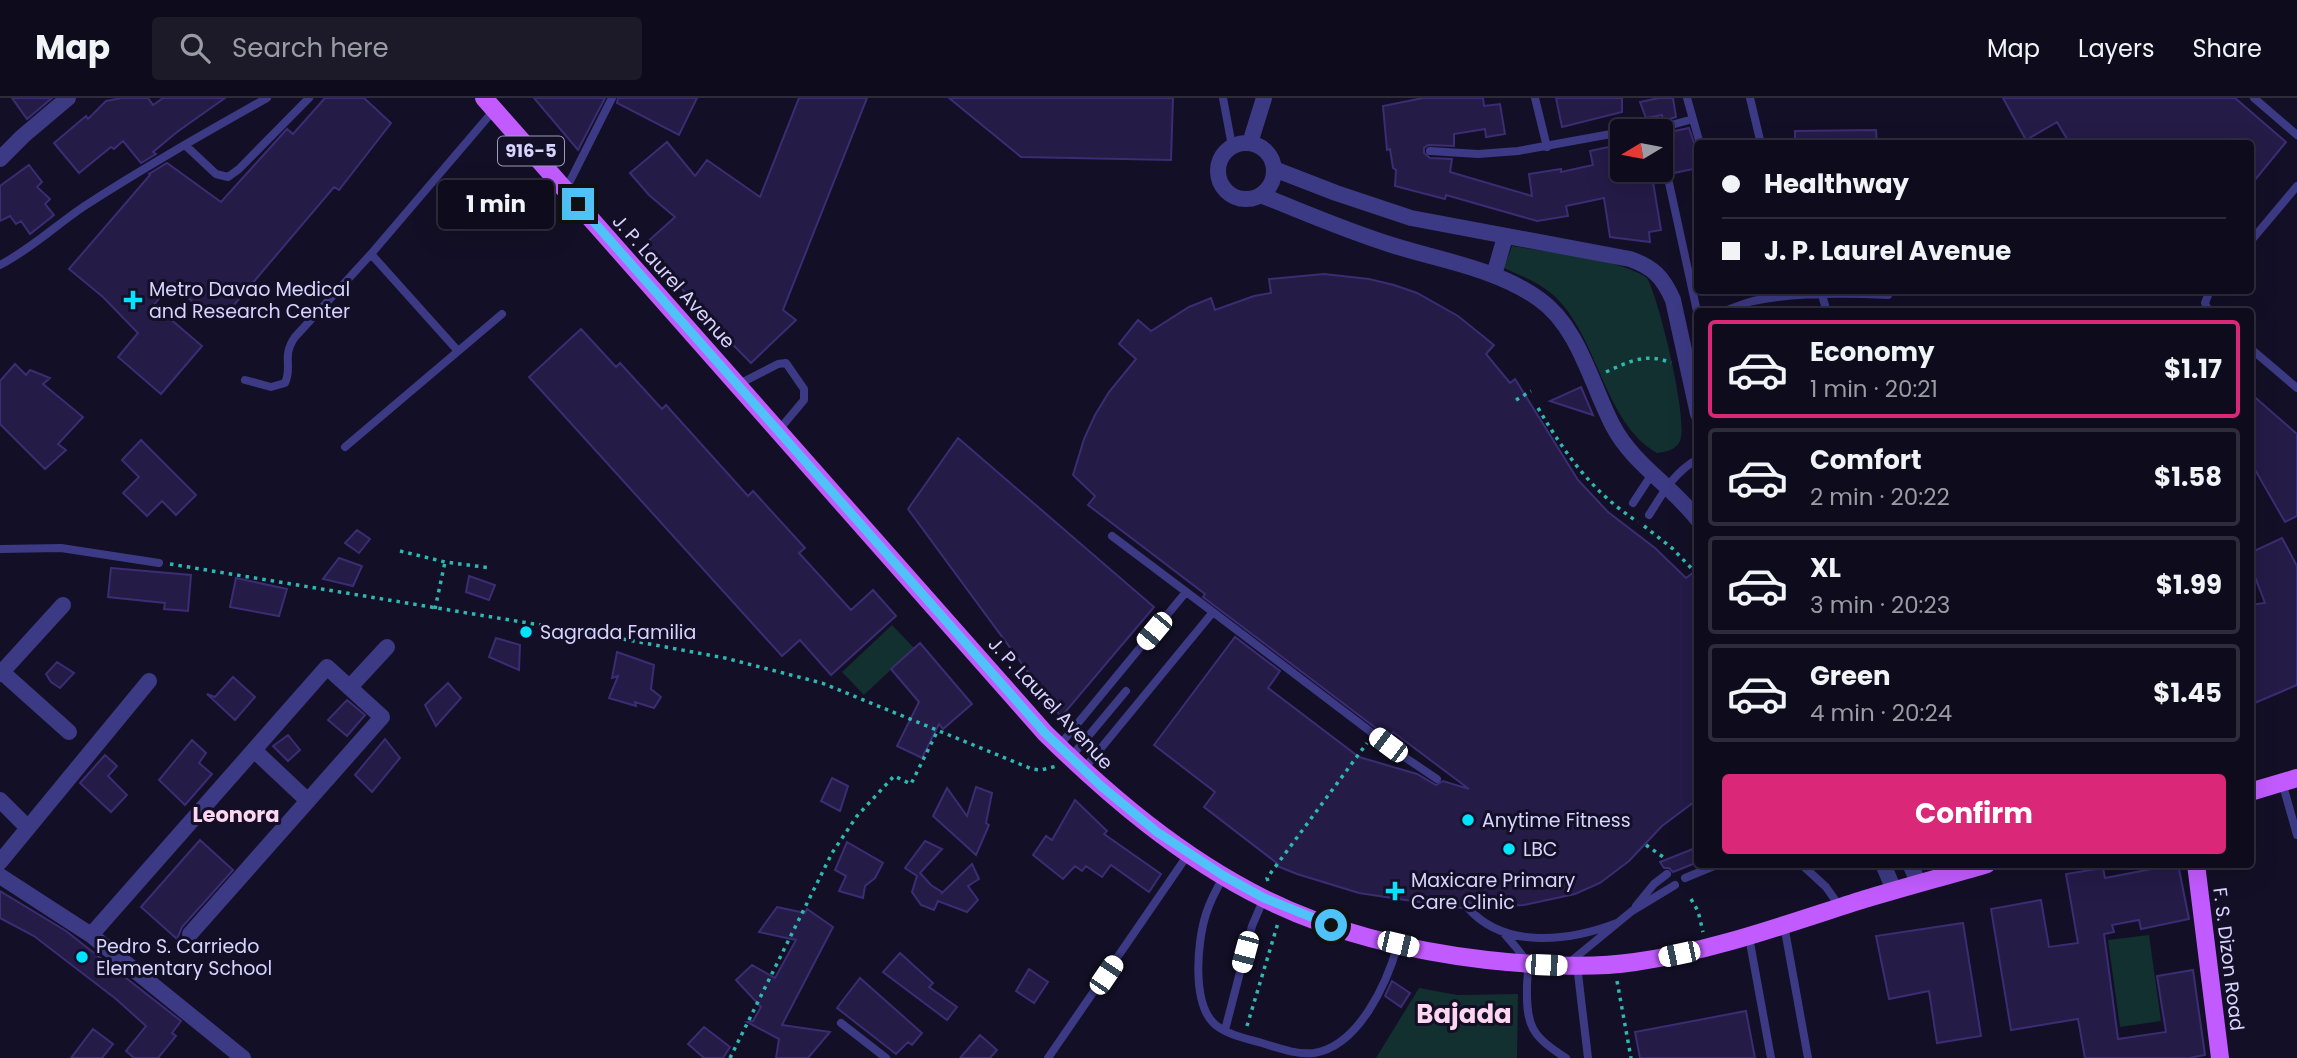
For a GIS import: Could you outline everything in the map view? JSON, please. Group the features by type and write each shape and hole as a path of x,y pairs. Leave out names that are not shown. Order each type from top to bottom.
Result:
{"main road":[{"name":"J. P. Laurel Avenue","path":"490,104 1071,758 1139,819 1224,876 1267,892 1283,907 1355,933 1428,951 1527,964 1614,965 1749,936 1973,868"},
{"path":"2254,791 2290,780"},
{"name":"F. S. Dizon Road","path":"2196,868 2220,1058"}],"street":[{"path":"0,159 68,98"},
{"path":"1250,143 1264,98"},
{"path":"1261,195 1273,179 1274,169 1267,152 1250,143 1232,146 1220,159 1218,168 1221,183 1238,198 1261,195 1371,238 1494,275 1541,300 1559,317 1626,447 1694,516"},
{"path":"1274,169 1411,218 1630,259 1646,265 1657,272 1673,300 1694,396"},
{"path":"1494,275 1505,237"},
{"path":"63,605 1,673 69,732"},
{"path":"350,687 387,648"},
{"path":"91,935 327,667 382,717 190,934"},
{"path":"0,862 149,681"},
{"path":"254,750 308,801"},
{"path":"0,800 28,828"},
{"path":"1885,868 1894,890"},
{"path":"1912,868 1919,884"},
{"path":"0,876 91,935 243,1058"}],"lane":[{"path":"0,265 33,246 83,208 267,98"},
{"path":"185,145 216,174 228,177 309,98"},
{"path":"565,190 611,98"},
{"path":"1223,98 1232,146"},
{"path":"1535,98 1547,147"},
{"path":"1687,98 1699,140"},
{"path":"1750,98 1760,140"},
{"path":"2254,98 2297,135"},
{"path":"245,380 271,387 285,383 288,378 288,347 372,254 490,104"},
{"path":"1673,125 1693,119"},
{"path":"1430,151 1478,154 1547,147 1610,134"},
{"path":"1669,182 1696,308"},
{"path":"2254,237 2297,186"},
{"path":"372,254 458,351"},
{"path":"1822,295 1826,308"},
{"path":"1734,308 1755,301 1822,295 1888,296"},
{"path":"345,447 502,314"},
{"path":"2254,351 2297,388"},
{"path":"737,384 778,364 786,363 804,389 804,400 778,431"},
{"path":"1649,515 1667,486 1682,469 1694,462"},
{"path":"1633,503 1652,474"},
{"path":"1112,536 1437,779"},
{"path":"0,549 61,548 159,563"},
{"path":"1071,758 1186,592"},
{"path":"1071,758 1213,612"},
{"path":"1071,758 1126,691"},
{"path":"2290,780 2297,835"},
{"path":"1048,1058 1189,853"},
{"path":"1685,878 1709,868"},
{"path":"1805,868 1826,887 1840,907"},
{"path":"1632,911 1654,884 1667,874"},
{"path":"1224,876 1205,915 1198,973 1203,1006 1215,1025 1244,1038 1289,1051 1311,1053 1341,1042 1362,1020 1377,996 1390,971 1398,944"},
{"path":"1588,1058 1571,965 1632,911 1675,885"},
{"path":"1225,1030 1252,926 1267,892"},
{"path":"1468,908 1482,922 1503,932 1521,936 1559,937 1594,932 1617,923"},
{"path":"1784,925 1808,1058"},
{"path":"1503,932 1527,964 1526,1007 1530,1025 1536,1036 1566,1058"},
{"path":"1749,936 1771,1058"},
{"path":"841,1023 886,1058"}],"path":[{"path":"1591,379 1632,360 1651,357 1663,359 1689,374"},
{"path":"1516,400 1531,391"},
{"path":"1538,408 1583,476 1614,507 1672,548 1694,571"},
{"path":"400,551 445,562 491,568"},
{"path":"435,609 445,562"},
{"path":"159,563 601,635 738,661 822,683 1032,769 1052,769 1071,758"},
{"path":"730,1058 832,853 857,816 894,776 911,784 938,730"},
{"path":"1267,892 1267,878 1374,734"},
{"path":"1646,845 1666,859"},
{"path":"1691,899 1700,918 1707,947"},
{"path":"1244,1038 1283,907"},
{"path":"1614,965 1631,1058"}],"green space":[{"path":"1512,246 1602,261 1635,271 1647,278 1665,334 1677,386 1682,429 1676,447 1657,453 1639,439 1612,399 1568,311 1547,290 1504,268"},
{"path":"892,625 914,648 864,695 842,672"},
{"path":"2149,935 2161,1021 2120,1027 2108,940"},
{"path":"1419,988 1457,995 1518,994 1517,1058 1376,1058"}],"building":[{"path":"12,98 52,98 27,119"},
{"path":"148,98 153,105 163,98 225,98 177,132 153,152 156,154 141,163 123,141 114,149 111,147 79,173 54,143 86,116 88,119 106,101"},
{"path":"325,98 364,98 391,123 339,190 334,187 223,318 213,311 209,316 171,283 154,305 202,346 161,394 118,357 138,333 103,297 69,269 149,174 167,163 221,202 287,129 293,134"},
{"path":"534,98 605,98 578,150"},
{"path":"618,98 697,98 679,135 617,103"},
{"path":"799,98 867,98 783,310 796,320 751,363 691,302 645,244 675,217 649,195 630,173 667,142 695,176 707,160 760,197"},
{"path":"949,98 1173,98 1171,160 1021,157"},
{"path":"1423,98 1483,98 1484,106 1500,104 1505,134 1486,137 1485,129 1454,134 1454,146 1428,145 1424,148 1424,153 1430,158 1452,159 1450,172 1532,196 1529,174 1561,169 1561,172 1593,165 1590,151 1610,147 1610,182 1653,182 1661,230 1649,232 1650,242 1610,237 1604,198 1566,206 1568,216 1537,221 1446,195 1445,199 1395,186 1396,170 1393,168 1390,149 1387,150 1383,106"},
{"path":"1556,98 1622,98 1622,112 1562,127"},
{"path":"1673,98 1676,117 1663,119 1662,115 1646,118 1640,102"},
{"path":"2003,98 2235,98 2286,142 2254,181 2254,140 2068,140 2057,122 2026,140"},
{"path":"1689,128 1694,143 1694,169 1674,173 1673,131"},
{"path":"1876,130 1877,140 1795,140 1795,131"},
{"path":"29,165 42,182 37,187 50,199 45,204 54,215 30,234 21,221 16,224 10,216 0,221 0,186"},
{"path":"1324,274 1369,279 1417,293 1458,316 1494,345 1486,354 1510,383 1515,379 1578,480 1608,512 1655,548 1686,578 1694,572 1694,802 1662,826 1629,861 1600,883 1575,894 1524,905 1477,908 1469,902 1464,903 1462,908 1359,893 1297,874 1277,866 1278,864 1204,807 1215,792 1154,745 1235,637 1280,671 1268,688 1359,757 1417,774 1436,785 1443,781 1469,789 1393,732 1389,738 1203,597 1205,594 1088,505 1095,496 1073,475 1095,415 1109,392 1136,359 1119,344 1138,320 1151,331 1189,307 1211,298 1215,310 1271,293 1269,279"},
{"path":"581,329 616,367 620,363 662,409 666,405 748,496 753,491 805,548 799,553 851,610 873,590 896,616 831,675 800,640 782,656 529,377"},
{"path":"15,364 26,375 30,370 50,378 43,384 83,417 58,444 66,450 45,469 0,424 0,381"},
{"path":"1581,387 1593,415 1550,401"},
{"path":"2254,396 2297,434 2297,516 2285,522 2254,468"},
{"path":"958,438 1154,607 1061,717 908,509"},
{"path":"141,440 196,495 176,515 162,501 147,516 123,493 139,477 122,460"},
{"path":"357,530 370,539 359,553 345,543"},
{"path":"2282,538 2297,566 2297,685 2254,703 2254,604 2265,603 2254,574 2254,551"},
{"path":"339,558 362,566 353,586 323,579"},
{"path":"111,568 191,575 188,611 164,609 165,603 108,597"},
{"path":"469,576 495,585 489,600 466,592"},
{"path":"236,578 287,589 279,616 230,607"},
{"path":"496,638 520,645 519,670 489,657"},
{"path":"920,643 972,704 943,729 939,724 922,758 897,746 919,702 891,669"},
{"path":"617,652 654,665 651,689 661,697 654,708 609,698 618,676 612,678"},
{"path":"57,662 74,673 60,688 51,682 46,674"},
{"path":"233,677 255,697 235,720 207,694 215,697"},
{"path":"448,683 461,698 436,726 425,705"},
{"path":"347,700 365,715 347,736 328,720"},
{"path":"288,735 300,750 288,761 273,746"},
{"path":"385,739 400,758 372,792 355,775"},
{"path":"192,740 206,753 199,763 212,774 185,805 159,780"},
{"path":"105,755 117,766 108,776 127,795 111,812 80,783"},
{"path":"832,778 848,786 840,811 821,801"},
{"path":"976,787 992,793 986,823 989,825 976,855 933,816 947,788 967,816"},
{"path":"1075,800 1107,831 1104,834 1161,874 1149,892 1111,865 1102,877 1086,866 1082,871 1075,866 1063,879 1033,855 1046,836 1052,840"},
{"path":"200,840 233,870 182,927 177,939 141,907"},
{"path":"925,841 942,849 920,873 942,892 941,894 972,864 979,879 968,886 978,900 967,912 938,901 934,910 921,905 912,892 917,876 905,868"},
{"path":"847,842 883,863 875,878 865,886 863,898 839,891 846,876 835,870"},
{"path":"1694,849 1694,864 1673,872 1664,868 1660,862"},
{"path":"2103,868 2105,878 2157,868 2179,868 2189,919 2141,929 2139,920 2112,925 2114,932 2104,934 2118,1039 2166,1032 2157,976 2193,970 2205,1055 2189,1058 2085,1058 2078,1019 2011,1030 1991,909 2041,900 2049,947 2078,943 2066,874"},
{"path":"0,891 66,931 181,1021 172,1033 176,1036 158,1058 134,1058 126,1051 146,1026 116,999 34,936 0,918"},
{"path":"777,907 805,913 807,909 833,927 782,1025 830,1032 808,1058 776,1058 779,1039 747,1022 753,1021 761,1007 736,980 752,965 775,978 796,940 759,932"},
{"path":"1963,923 1981,1036 1937,1043 1929,991 1889,999 1876,936"},
{"path":"900,953 933,983 929,987 957,1007 947,1020 883,972"},
{"path":"1029,969 1048,982 1034,1003 1016,991"},
{"path":"860,978 922,1033 912,1045 908,1042 896,1054 837,1008"},
{"path":"1392,981 1410,993 1401,1007 1385,996"},
{"path":"1746,1011 1755,1058 1640,1058 1635,1032"},
{"path":"704,1027 730,1047 723,1058 704,1058 688,1044"},
{"path":"93,1029 113,1044 102,1058 71,1058"},
{"path":"980,1035 997,1050 990,1058 960,1058"}],"place":[{"name":"Metro Davao Medical and Research Center","path":"133,300"},
{"name":"Sagrada Familia","path":"526,632"},
{"name":"Anytime Fitness","path":"1468,820"},
{"name":"LBC","path":"1509,849"},
{"name":"Maxicare Primary Care Clinic","path":"1395,891"},
{"name":"Pedro S. Carriedo Elementary School","path":"82,957"}],"district":[{"name":"Leonora","path":"236,815"},
{"name":"Bajada","path":"1464,1014"}],"route":[{"path":"578,204 1045,733 1083,770 1157,832 1224,876 1283,907 1331,925"}]}
